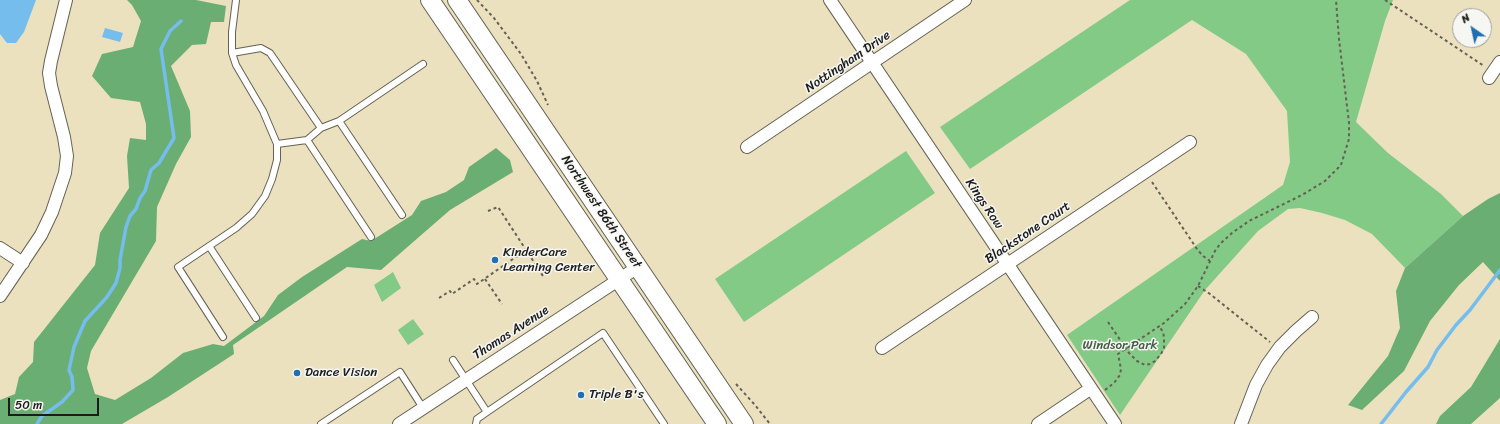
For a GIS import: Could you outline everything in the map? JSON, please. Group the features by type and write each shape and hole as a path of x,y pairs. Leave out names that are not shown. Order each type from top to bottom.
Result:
{"main road":[{"name":"Northwest 86th Street","path":"430,0 717,424"},
{"name":"Northwest 86th Street","path":"457,0 744,424"}],"street":[{"path":"0,296 41,235 54,206 65,173 67,156 64,137 49,73 50,61 66,0"},
{"name":"Kings Row","path":"830,0 1115,424"},
{"name":"Nottingham Drive","path":"747,147 966,0"},
{"path":"1491,75 1500,62"},
{"name":"Blackstone Court","path":"882,348 1190,142"},
{"path":"0,248 23,263"},
{"name":"Thomas Avenue","path":"399,424 638,267"},
{"path":"1241,424 1256,385 1267,365 1279,349 1312,317"},
{"path":"1038,424 1093,392"}],"lane":[{"path":"224,337 178,267 236,228 252,214 265,196 272,179 276,160 277,144 263,111 236,65 232,53 232,32 236,0"},
{"path":"232,53 261,48 270,53 321,128"},
{"path":"277,144 306,140 321,128 339,121 423,64"},
{"path":"339,121 402,215"},
{"path":"306,140 371,237"},
{"path":"209,246 256,318"},
{"path":"476,424 477,419 603,333 664,424"},
{"path":"453,360 487,412"},
{"path":"321,424 400,372 423,408"}],"path":[{"path":"477,0 494,18 521,54 537,81 550,111"},
{"path":"1093,392 1118,379 1121,369 1118,354 1159,326 1185,304 1198,286 1220,244 1243,225 1263,213 1302,195 1325,181 1341,165 1349,139 1349,123 1336,0"},
{"path":"1385,0 1491,75"},
{"path":"1145,172 1202,256 1210,261"},
{"path":"488,211 498,207 544,276"},
{"path":"507,230 512,228"},
{"path":"439,298 450,291 452,294 474,279 477,284 526,250"},
{"path":"485,279 502,304"},
{"path":"1198,286 1279,349"},
{"path":"1108,322 1133,358 1142,364 1150,364 1161,354 1164,342 1159,326"},
{"path":"732,378 770,424"}],"green space":[{"path":"127,0 196,0 226,6 224,22 211,22 206,44 192,45 171,66 190,111 191,137 176,164 157,207 156,241 91,351 87,368 95,394 115,400 151,378 183,353 213,344 224,346 264,316 278,295 302,277 362,239 371,241 412,215 421,201 446,192 464,180 469,167 496,148 510,160 513,172 450,210 381,270 347,267 233,345 234,354 168,397 122,424 0,424 0,400 15,394 19,377 33,362 34,342 95,265 100,233 129,188 127,156 130,138 146,140 146,124 140,102 111,98 92,76 102,54 133,47 141,21 132,5"},
{"name":"Windsor Park","path":"1130,0 1393,0 1385,21 1356,122 1388,153 1441,194 1463,216 1405,268 1372,234 1345,220 1300,208 1288,209 1258,231 1205,290 1120,415 1067,335 1283,185 1290,162 1287,111 1246,54 1192,20 970,169 940,127"},
{"path":"906,151 935,193 744,322 715,279"},
{"path":"1500,193 1500,281 1483,262 1459,285 1430,321 1404,371 1362,410 1348,405 1388,356 1400,328 1396,291 1405,268 1463,216 1488,199"},
{"path":"393,272 401,288 382,302 374,285"},
{"path":"413,319 424,334 408,345 398,330"},
{"path":"1500,339 1500,398 1471,424 1436,424 1440,416 1471,387"}],"water":[{"path":"0,0 36,0 24,32 16,43 7,43 0,34"},
{"path":"105,28 123,33 120,42 102,37"}],"waterway":[{"path":"37,424 42,416 62,402 73,390 72,377 69,370 74,347 85,321 107,297 116,283 120,268 126,227 130,216 136,209 140,198 145,191 151,170 159,163 174,138 161,49 170,31 181,21"},
{"path":"1381,424 1428,367 1437,350 1500,270"}],"place":[{"name":"KinderCare Learning Center","path":"495,260"},
{"name":"Dance Vision","path":"297,373"},
{"name":"Triple B's","path":"581,395"}]}
